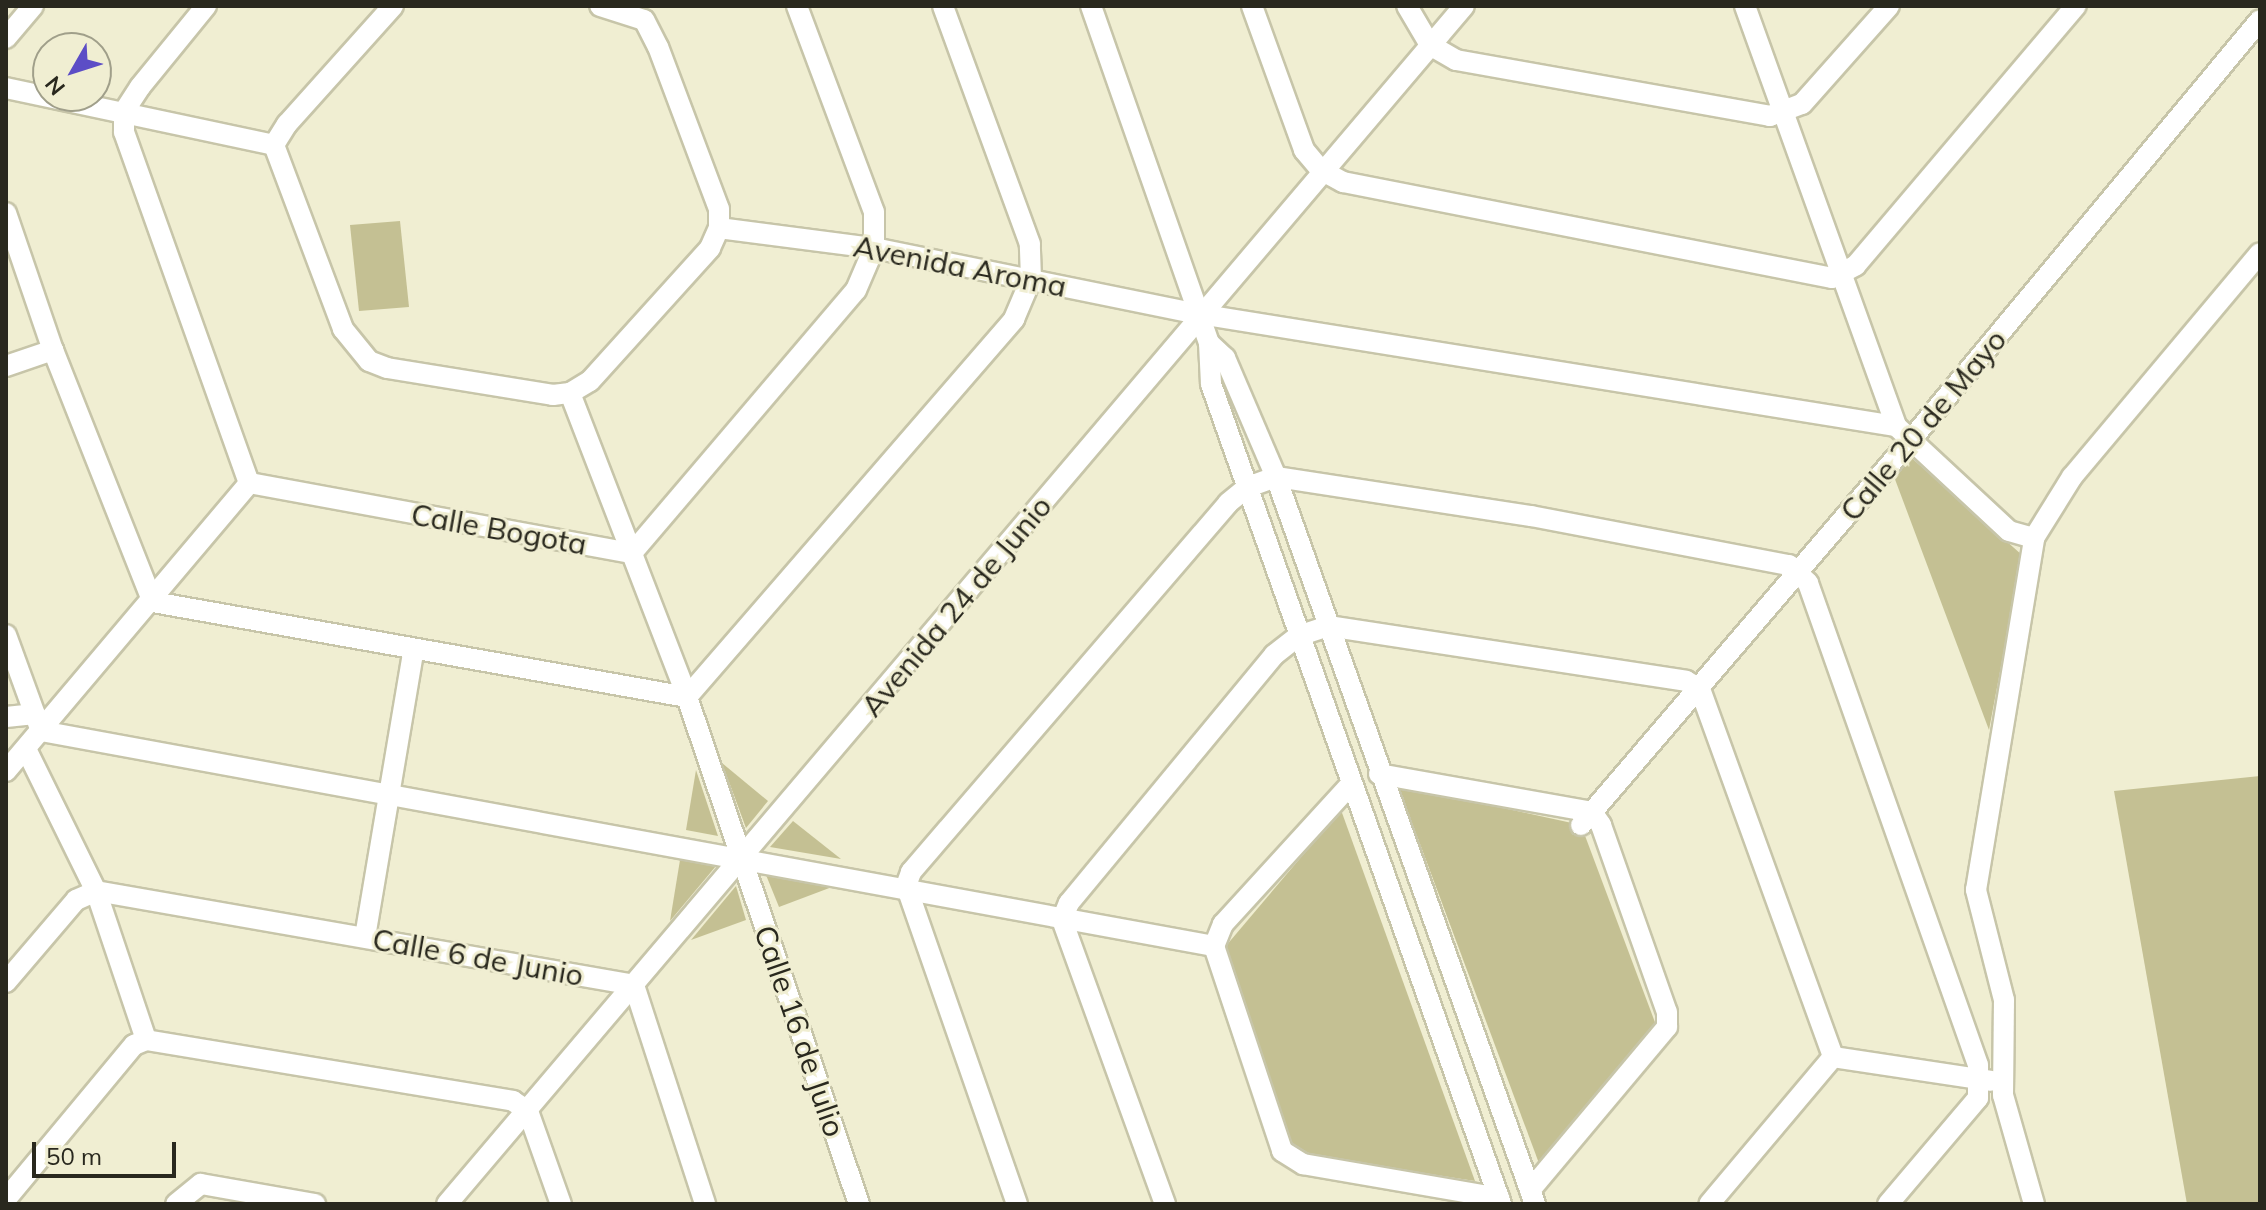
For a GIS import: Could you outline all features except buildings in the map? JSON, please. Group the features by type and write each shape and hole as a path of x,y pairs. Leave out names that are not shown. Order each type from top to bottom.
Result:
{"street":[{"path":"6,38 33,6"},
{"path":"6,771 26,749 38,723 153,602 249,483 124,132 124,112 206,6"},
{"path":"274,145 287,124 393,6"},
{"path":"274,145 343,329 369,361 477,383 570,393 590,381 710,248 719,228 719,209 649,13 600,6"},
{"path":"632,553 856,290 874,248 874,212 797,6"},
{"path":"153,602 413,652 687,697 1004,331 1031,279 1030,244 943,6"},
{"path":"1091,6 1209,343 1211,384 1500,1201"},
{"path":"1252,6 1304,150 1321,170 1343,182 1832,278 1846,275 2076,6"},
{"path":"1407,6 1430,45 1456,60 1770,116 1784,114 1802,104 1889,6"},
{"name":"Avenida 24 de Junio","path":"447,1204 1321,170 1464,6"},
{"path":"1745,6 1903,434 2009,531 2034,538"},
{"name":"Calle 20 de Mayo","path":"1586,818 1798,573 1903,434 2260,20"},
{"path":"6,88 274,145"},
{"path":"6,213 53,350 153,602"},
{"name":"Avenida Aroma","path":"719,228 874,248 1199,314 1903,434"},
{"path":"2034,1204 2001,1082 2008,1039 2004,1000 1976,890 2034,538 2072,477 2260,253"},
{"path":"1209,343 1225,358 1276,477 1379,774 1532,1197"},
{"path":"6,366 53,350"},
{"name":"Calle 16 de Julio","path":"570,393 687,697 859,1204"},
{"path":"1017,1204 906,886 911,872 1228,503 1248,487 1276,477 1531,516 1789,565 1808,583 1979,1081 1978,1098 1888,1204"},
{"name":"Calle Bogota","path":"249,483 632,553"},
{"path":"1165,1204 1062,920 1069,903 1274,655 1298,636 1328,626 1686,681 1700,689 1833,1057"},
{"path":"6,635 38,723"},
{"path":"365,937 393,793 413,652"},
{"path":"6,717 741,859 906,886 1062,920 1214,946"},
{"path":"26,749 96,891 146,1040"},
{"path":"1379,774 1586,818 1667,1012 1667,1027 1532,1197"},
{"path":"1351,784 1223,924 1214,946 1282,1151 1290,1160 1500,1201"},
{"path":"6,982 76,900 96,891"},
{"name":"Calle 6 de Junio","path":"96,891 634,985"},
{"path":"634,985 705,1204"},
{"path":"6,1199 134,1045 146,1040 513,1101 528,1111 561,1204"},
{"path":"1833,1057 2001,1082"},
{"path":"1709,1204 1833,1057"},
{"path":"176,1204 201,1184 315,1204"}],"shaded area":[{"path":"400,221 409,307 359,311 350,225"},
{"path":"1908,455 1959,499 1971,495 1978,516 2022,555 1989,730 1893,474"},
{"path":"722,763 768,801 746,828"},
{"path":"696,770 718,836 686,830"},
{"path":"2260,776 2260,1204 2187,1204 2114,791"},
{"path":"1398,785 1581,825 1656,1025 1540,1166"},
{"path":"1341,810 1475,1181 1294,1153 1225,947"},
{"path":"793,821 841,859 770,847"},
{"path":"680,860 716,866 670,921"},
{"path":"766,875 832,887 779,907"},
{"path":"736,886 746,920 691,940"}]}
